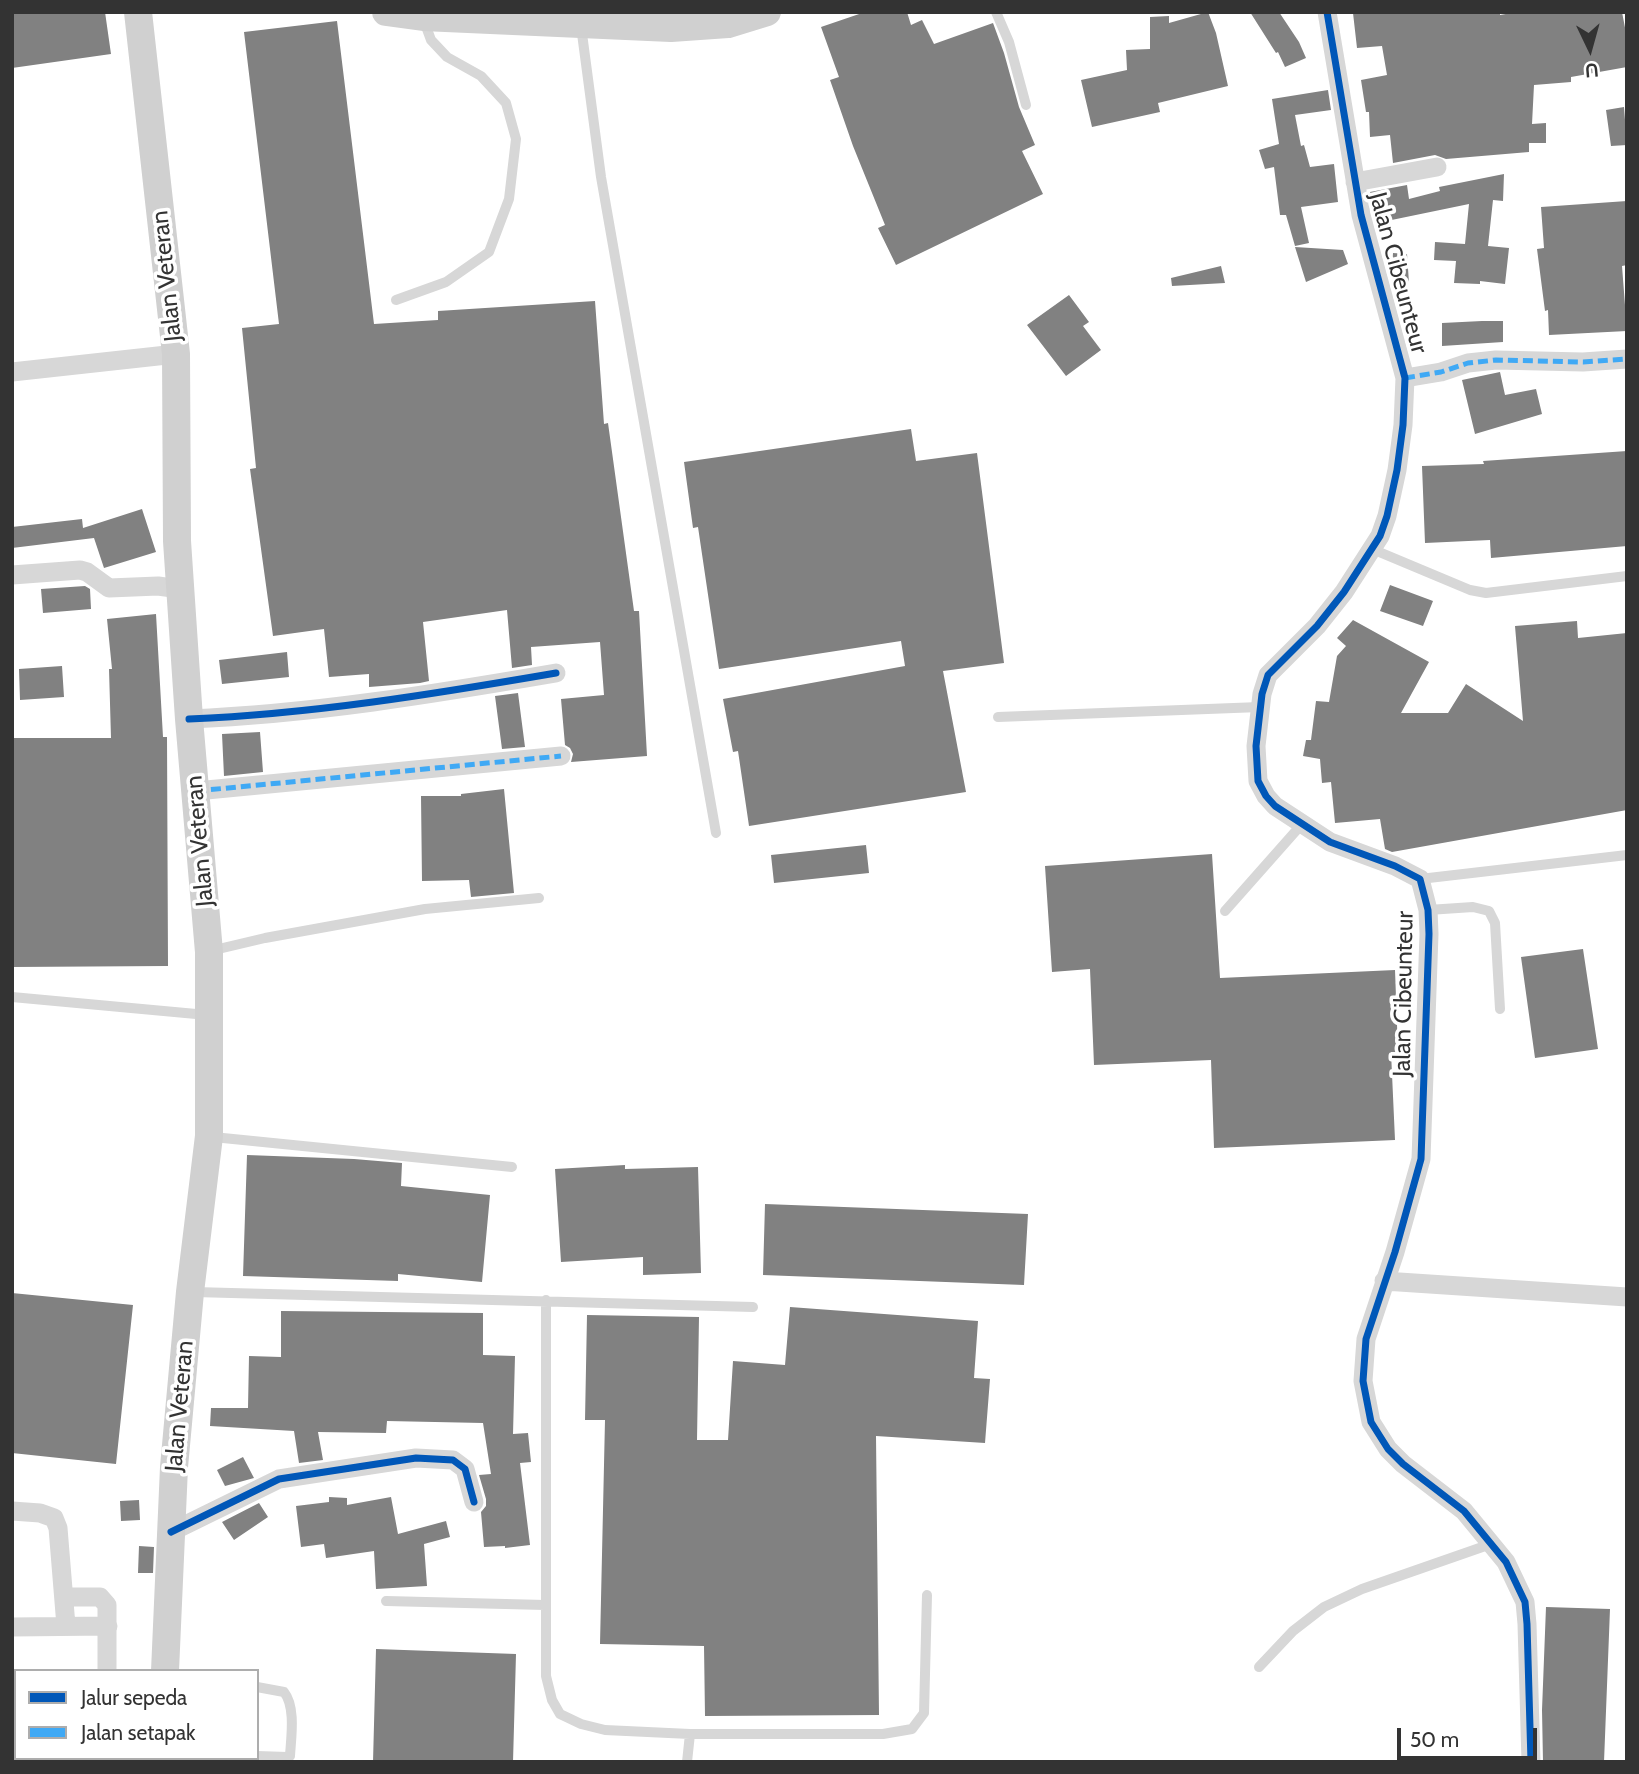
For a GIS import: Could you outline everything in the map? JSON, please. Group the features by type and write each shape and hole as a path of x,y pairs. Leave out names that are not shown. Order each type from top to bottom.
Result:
{"main road":[{"path":"386,12 423,17 580,23 622,19 697,28 728,24 767,12"},
{"name":"Jalan Veteran","path":"136,15 176,354 177,541 209,951 209,1136 190,1292 174,1467 165,1669"}],"street":[{"name":"Jalan Cibeunteur","path":"1326,12 1361,215 1405,378 1403,425 1387,516 1372,549 1317,626 1268,675 1260,707 1256,746 1258,781 1275,806 1330,842 1395,866 1420,879 1428,910 1421,1158 1395,1252 1366,1339 1363,1381 1371,1422 1388,1449 1403,1464 1464,1511 1506,1562 1525,1602 1531,1762"},
{"path":"1355,182 1437,167"},
{"path":"12,372 176,354"},
{"path":"1405,378 1441,372 1468,363 1496,360 1583,362 1627,359"},
{"path":"12,575 79,570 88,572 109,588 158,586 180,589"},
{"path":"189,719 331,709 556,673"},
{"path":"196,791 561,756"},
{"path":"1384,1280 1627,1297"},
{"path":"171,1532 279,1479 416,1458 453,1461 465,1469 474,1502"},
{"path":"12,1511 40,1513 54,1518 58,1528 66,1626"},
{"path":"12,1518 54,1518"},
{"path":"64,1597 100,1597 107,1605 107,1669"},
{"path":"12,1627 108,1626"}],"lane":[{"path":"996,12 1009,42 1026,105"},
{"path":"396,300 446,282 489,252 509,199 516,139 506,103 481,76 447,57 431,40 423,17"},
{"path":"580,23 601,177 716,833"},
{"path":"1372,549 1470,590 1486,593 1627,576"},
{"path":"998,718 1260,707"},
{"path":"1225,911 1302,824"},
{"path":"1420,879 1627,855"},
{"path":"209,951 425,909 539,898"},
{"path":"1428,910 1473,907 1489,911 1494,923 1500,1009"},
{"path":"12,997 210,1015"},
{"path":"209,1136 512,1167"},
{"path":"190,1292 754,1307"},
{"path":"546,1300 546,1676 552,1700 560,1714 581,1724 605,1730 690,1734 883,1734 912,1729 924,1713 927,1595"},
{"path":"1259,1667 1293,1631 1324,1607 1362,1589 1491,1544"},
{"path":"386,1601 545,1605"},
{"path":"259,1687 284,1692 288,1698 290,1756 259,1756"},
{"path":"687,1762 690,1734"}],"building":[{"path":"12,12 105,12 111,54 12,68"},
{"path":"865,12 907,12 911,25 922,20 934,44 993,23 1019,107 1035,145 1022,151 1043,194 896,265 878,228 885,225 830,80 839,77 821,27"},
{"path":"1208,12 1216,33 1228,86 1158,103 1160,112 1092,127 1081,80 1127,70 1126,50 1150,49 1150,17 1169,16 1169,23"},
{"path":"1250,12 1279,12 1306,58 1285,67 1278,52 1276,53"},
{"path":"1500,12 1500,15 1517,12 1622,12 1627,38 1627,67 1571,77 1571,82 1534,85 1532,124 1546,123 1546,143 1529,143 1529,152 1446,159 1435,155 1393,163 1390,135 1370,137 1369,112 1366,112 1361,80 1387,75 1382,46 1357,48 1353,13"},
{"path":"337,21 374,324 438,320 438,311 595,301 604,424 608,423 634,611 639,611 647,756 571,762 573,754 565,745 561,699 604,695 600,642 531,647 532,665 512,668 507,610 423,622 429,681 420,683 369,687 369,674 329,677 324,629 273,636 250,469 256,468 242,328 279,324 244,32"},
{"path":"1328,90 1331,110 1295,115 1301,146 1304,145 1310,167 1334,164 1338,202 1301,207 1309,243 1295,246 1286,215 1280,215 1274,167 1265,169 1259,150 1279,144 1272,99"},
{"path":"1624,107 1627,145 1611,146 1606,110"},
{"path":"1504,174 1503,201 1493,200 1488,246 1509,248 1505,284 1480,281 1480,284 1454,283 1456,261 1434,260 1435,242 1465,244 1469,204 1377,223 1370,192 1407,185 1409,199 1440,191 1439,187"},
{"path":"1627,201 1627,265 1622,266 1627,331 1549,335 1548,310 1545,311 1537,249 1544,248 1541,207"},
{"path":"1295,247 1343,250 1348,264 1306,282"},
{"path":"1393,253 1407,254 1409,283 1397,287 1392,270"},
{"path":"1221,266 1225,283 1172,286 1171,278"},
{"path":"1069,295 1089,322 1083,326 1101,350 1066,376 1027,325"},
{"path":"1503,321 1503,342 1442,346 1442,323"},
{"path":"1500,372 1505,395 1536,389 1542,414 1475,434 1462,380"},
{"path":"911,429 916,461 977,453 1004,663 943,671 966,792 749,826 738,751 733,752 723,699 905,666 901,641 719,669 698,527 693,528 684,462"},
{"path":"1627,451 1627,546 1491,558 1490,540 1425,543 1422,466 1484,464 1483,461"},
{"path":"142,509 156,552 104,568 94,538 12,548 12,527 82,519 83,528"},
{"path":"1390,585 1433,601 1423,626 1380,611"},
{"path":"85,586 90,589 91,609 43,613 41,589"},
{"path":"156,614 163,737 167,737 168,966 12,967 12,738 111,738 109,669 112,669 107,619"},
{"path":"1353,620 1429,662 1401,713 1448,713 1466,684 1523,721 1515,626 1577,621 1578,638 1627,633 1627,810 1392,852 1385,849 1380,819 1335,823 1331,782 1322,783 1320,759 1303,756 1306,740 1311,740 1316,701 1329,702 1337,656 1346,646 1337,638"},
{"path":"287,652 289,677 222,684 219,660"},
{"path":"62,666 64,697 20,700 19,669"},
{"path":"518,693 525,747 502,749 495,696"},
{"path":"260,732 263,772 224,776 222,734"},
{"path":"504,789 514,893 471,897 469,880 422,881 421,796 461,796"},
{"path":"866,845 869,873 774,883 771,855"},
{"path":"1212,854 1220,978 1395,970 1398,1052 1391,1052 1395,1140 1214,1148 1211,1060 1094,1065 1090,969 1052,972 1045,866"},
{"path":"1583,949 1598,1049 1535,1058 1521,957"},
{"path":"247,1155 402,1163 401,1186 490,1195 482,1282 398,1274 398,1281 243,1276"},
{"path":"625,1165 625,1169 698,1167 701,1273 643,1275 643,1257 561,1262 555,1169"},
{"path":"765,1204 1028,1214 1024,1285 763,1275"},
{"path":"12,1293 133,1305 116,1464 12,1453"},
{"path":"790,1307 978,1321 974,1378 990,1379 985,1443 876,1436 879,1715 705,1716 704,1646 600,1644 605,1420 585,1420 587,1315 699,1317 697,1440 728,1440 733,1361 785,1365"},
{"path":"281,1311 483,1313 483,1355 515,1356 513,1434 528,1433 531,1462 520,1463 530,1545 484,1547 481,1512 486,1506 486,1499 479,1475 491,1474 483,1423 387,1421 386,1433 318,1432 323,1460 299,1463 294,1431 210,1426 211,1408 248,1408 249,1356 281,1357"},
{"path":"243,1457 254,1478 225,1486 217,1470"},
{"path":"329,1497 347,1498 347,1505 391,1497 398,1534 446,1521 450,1537 424,1544 427,1586 376,1589 374,1551 326,1558 324,1544 301,1547 296,1506 329,1502"},
{"path":"139,1500 140,1520 121,1521 120,1501"},
{"path":"259,1503 268,1517 234,1540 222,1522"},
{"path":"139,1546 154,1547 153,1573 138,1573"},
{"path":"1546,1607 1610,1609 1604,1762 1543,1762"},
{"path":"376,1649 516,1654 513,1762 373,1762"}],"marked path":[{"path":"1405,378 1441,372 1468,363 1496,360 1583,362 1627,359"},
{"path":"196,791 561,756"}],"cycle path":[{"path":"1327,12 1361,215 1405,378 1403,425 1397,470 1380,536 1344,592 1317,626 1268,675 1262,694 1256,746 1258,781 1275,806 1330,842 1395,866 1420,879 1428,910 1429,934 1421,1159 1395,1252 1366,1339 1363,1381 1371,1422 1388,1449 1403,1464 1464,1511 1506,1562 1525,1602 1531,1762"},
{"path":"189,719 327,708 556,673"},
{"path":"171,1532 279,1479 416,1458 453,1460 465,1469 474,1502"}]}
